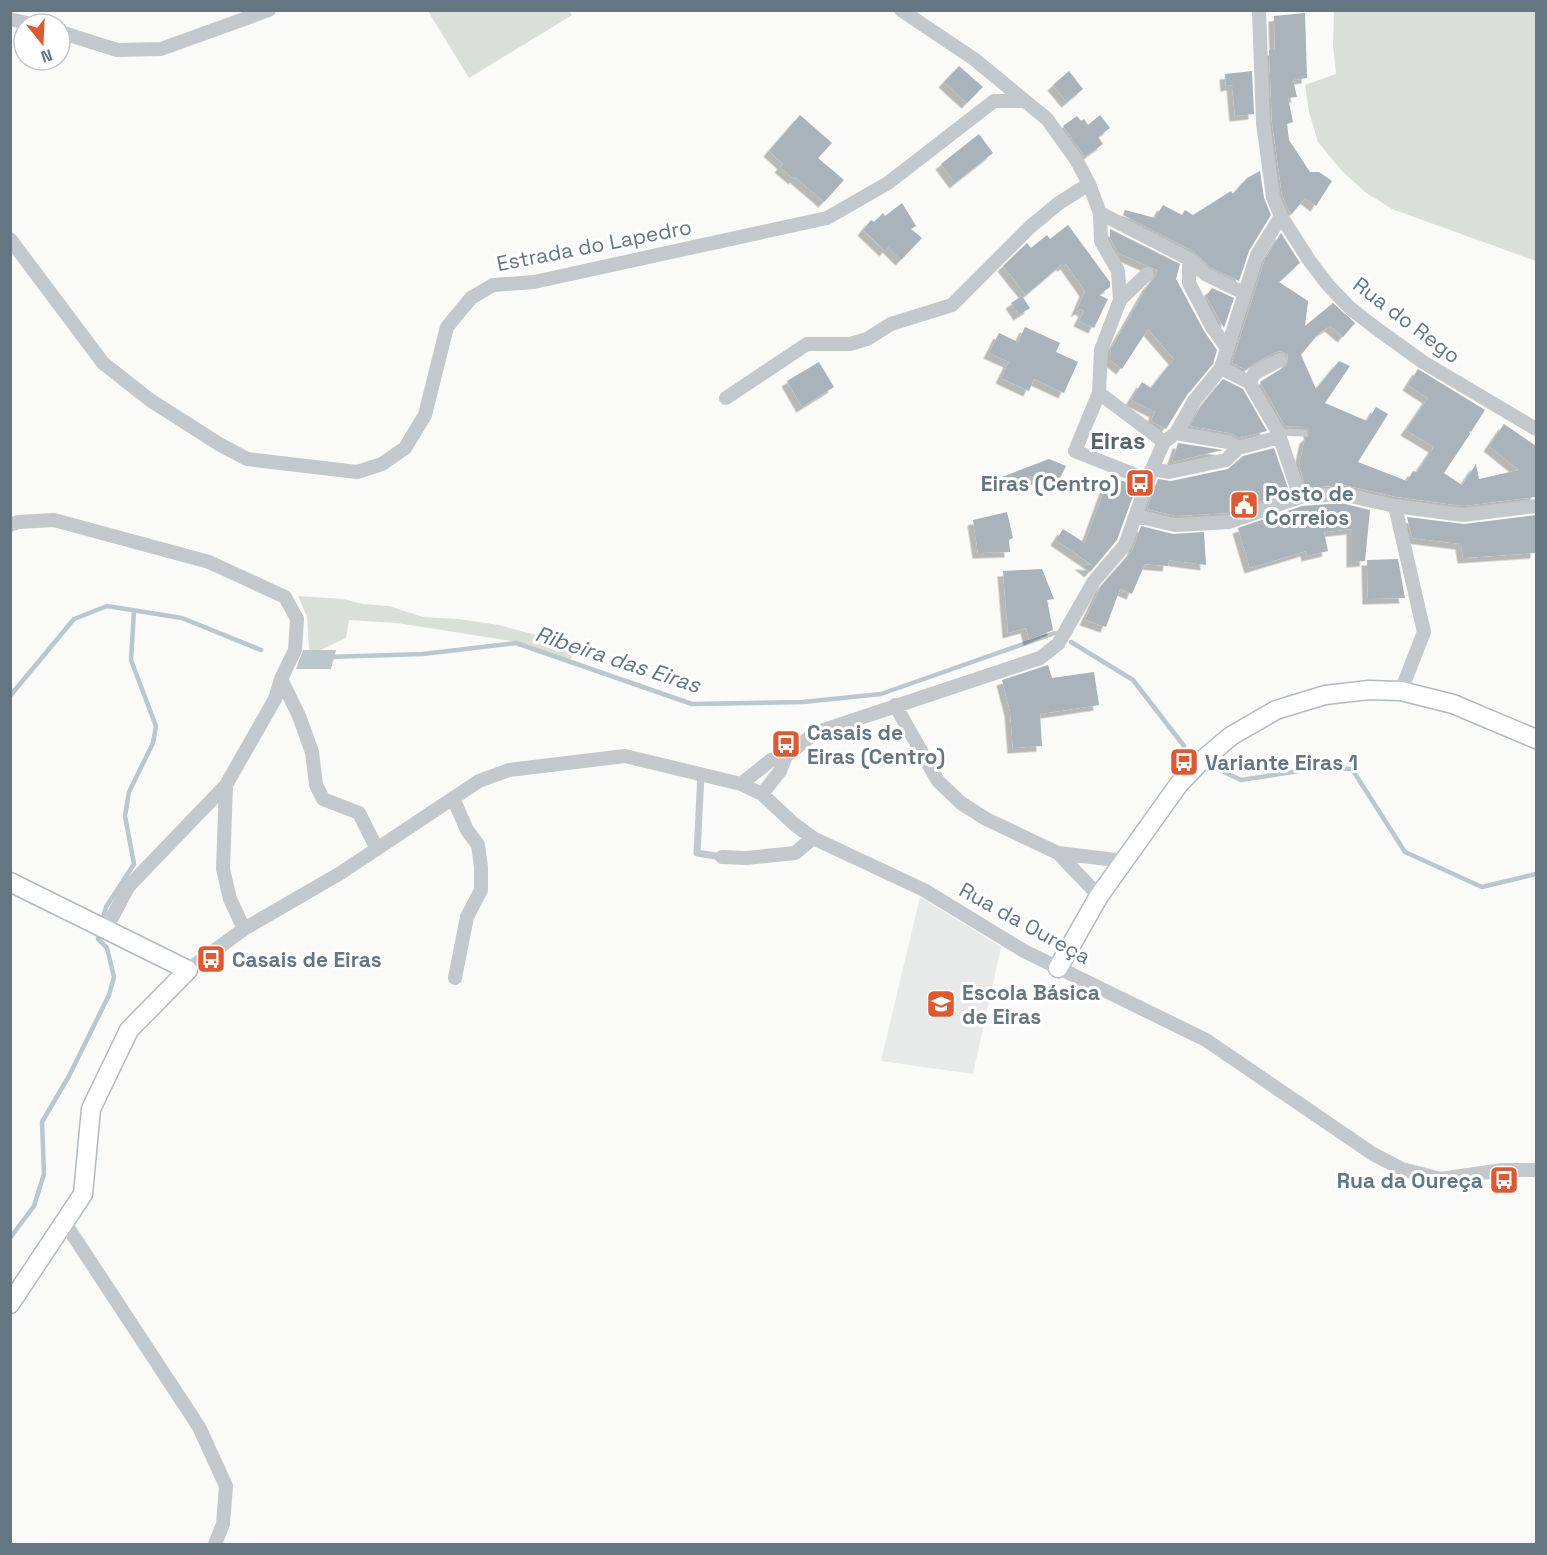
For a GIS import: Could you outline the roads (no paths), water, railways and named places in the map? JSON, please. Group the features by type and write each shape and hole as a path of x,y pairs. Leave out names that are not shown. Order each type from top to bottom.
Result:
{"street":[{"path":"72,36 117,50 161,49 269,10"},
{"path":"901,10 974,59 1047,119 1077,161 1089,184 1100,213 1101,241 1118,271 1120,300 1101,350 1099,393 1075,451 1150,475 1226,460 1238,448 1278,434"},
{"name":"Rua do Rego","path":"1259,10 1263,123 1273,197 1281,216 1322,277 1350,308 1423,362 1536,429"},
{"name":"Estrada do Lapedro","path":"10,239 103,363 150,400 247,459 357,472 382,464 405,448 425,416 447,327 471,298 493,285 534,282 827,218 888,183 994,101 1023,101"},
{"path":"726,398 807,344 850,344 867,339 891,324 952,305 1030,227 1059,203 1089,184"},
{"path":"1100,213 1188,259 1204,274 1244,293"},
{"path":"741,784 771,760 786,756 815,733 1040,658 1058,644 1094,581 1125,545 1164,442 1176,433 1194,401 1221,368 1257,255 1281,216"},
{"path":"1188,259 1188,283 1212,327 1227,348"},
{"path":"1120,300 1147,274"},
{"path":"1249,382 1255,374 1280,360"},
{"path":"1221,368 1249,382 1278,434 1300,497"},
{"path":"1099,393 1164,442"},
{"path":"1176,433 1228,442 1238,448"},
{"path":"1136,516 1175,525 1228,522 1300,497 1342,494 1395,506 1463,515 1536,506"},
{"path":"1395,506 1424,632 1401,691"},
{"path":"10,525 18,522 54,520 209,562 285,597 297,619 295,650 281,679 275,699 226,785 128,887 106,929"},
{"path":"281,679 299,716 312,752 316,785 323,799 359,813 377,849"},
{"path":"1058,968 1099,897 1179,784 1199,763 1231,736 1276,710 1324,695 1370,690 1401,691 1453,704 1536,740"},
{"path":"895,705 938,781 961,803 986,819 1058,853 1124,861"},
{"name":"Rua da Oureça","path":"188,970 244,929 339,874 479,781 509,770 626,756 741,784 762,794 794,824 813,838 924,890 1024,951 1206,1040 1373,1154 1402,1169 1441,1179 1502,1170 1536,1170"},
{"path":"762,794 780,771 786,756"},
{"path":"226,785 223,869 230,899 244,929"},
{"path":"453,798 467,830 478,845 481,867 481,890 467,917 455,978"},
{"path":"722,857 747,858 795,853 813,838"},
{"path":"1058,853 1099,897"},
{"path":"10,882 188,970 129,1030 92,1109 83,1194 10,1304"},
{"path":"65,1223 199,1427 226,1486 223,1524 215,1545"}],"lane":[{"path":"1278,434 1304,433"},
{"path":"700,774 697,853 722,857"}],"waterway":[{"path":"10,696 74,619 107,606 182,618 261,650"},
{"path":"102,922 106,907 134,864 125,816 129,792 153,743 156,726 131,660 134,611"},
{"name":"Ribeira das Eiras","path":"328,657 423,654 516,643 692,704 803,702 881,694 1055,633"},
{"name":"Ribeira das Eiras","path":"1071,642 1133,680 1184,746"},
{"name":"Ribeira das Eiras","path":"1211,766 1241,780 1319,768 1352,769 1405,852 1482,887 1536,874"},
{"path":"10,1238 34,1206 44,1174 42,1122 69,1076 109,995 114,977 107,948 98,939 100,933"}],"place":[{"name":"Eiras (Centro)","path":"1140,483"},
{"name":"Posto de Correios","path":"1244,505"},
{"name":"Casais de Eiras (Centro)","path":"786,744"},
{"name":"Variante Eiras 1","path":"1184,762"},
{"name":"Casais de Eiras","path":"211,959"},
{"name":"Escola Básica de Eiras","path":"941,1004"},
{"name":"Rua da Oureça","path":"1504,1180"}],"district":[{"name":"Eiras","path":"1118,440"}]}
